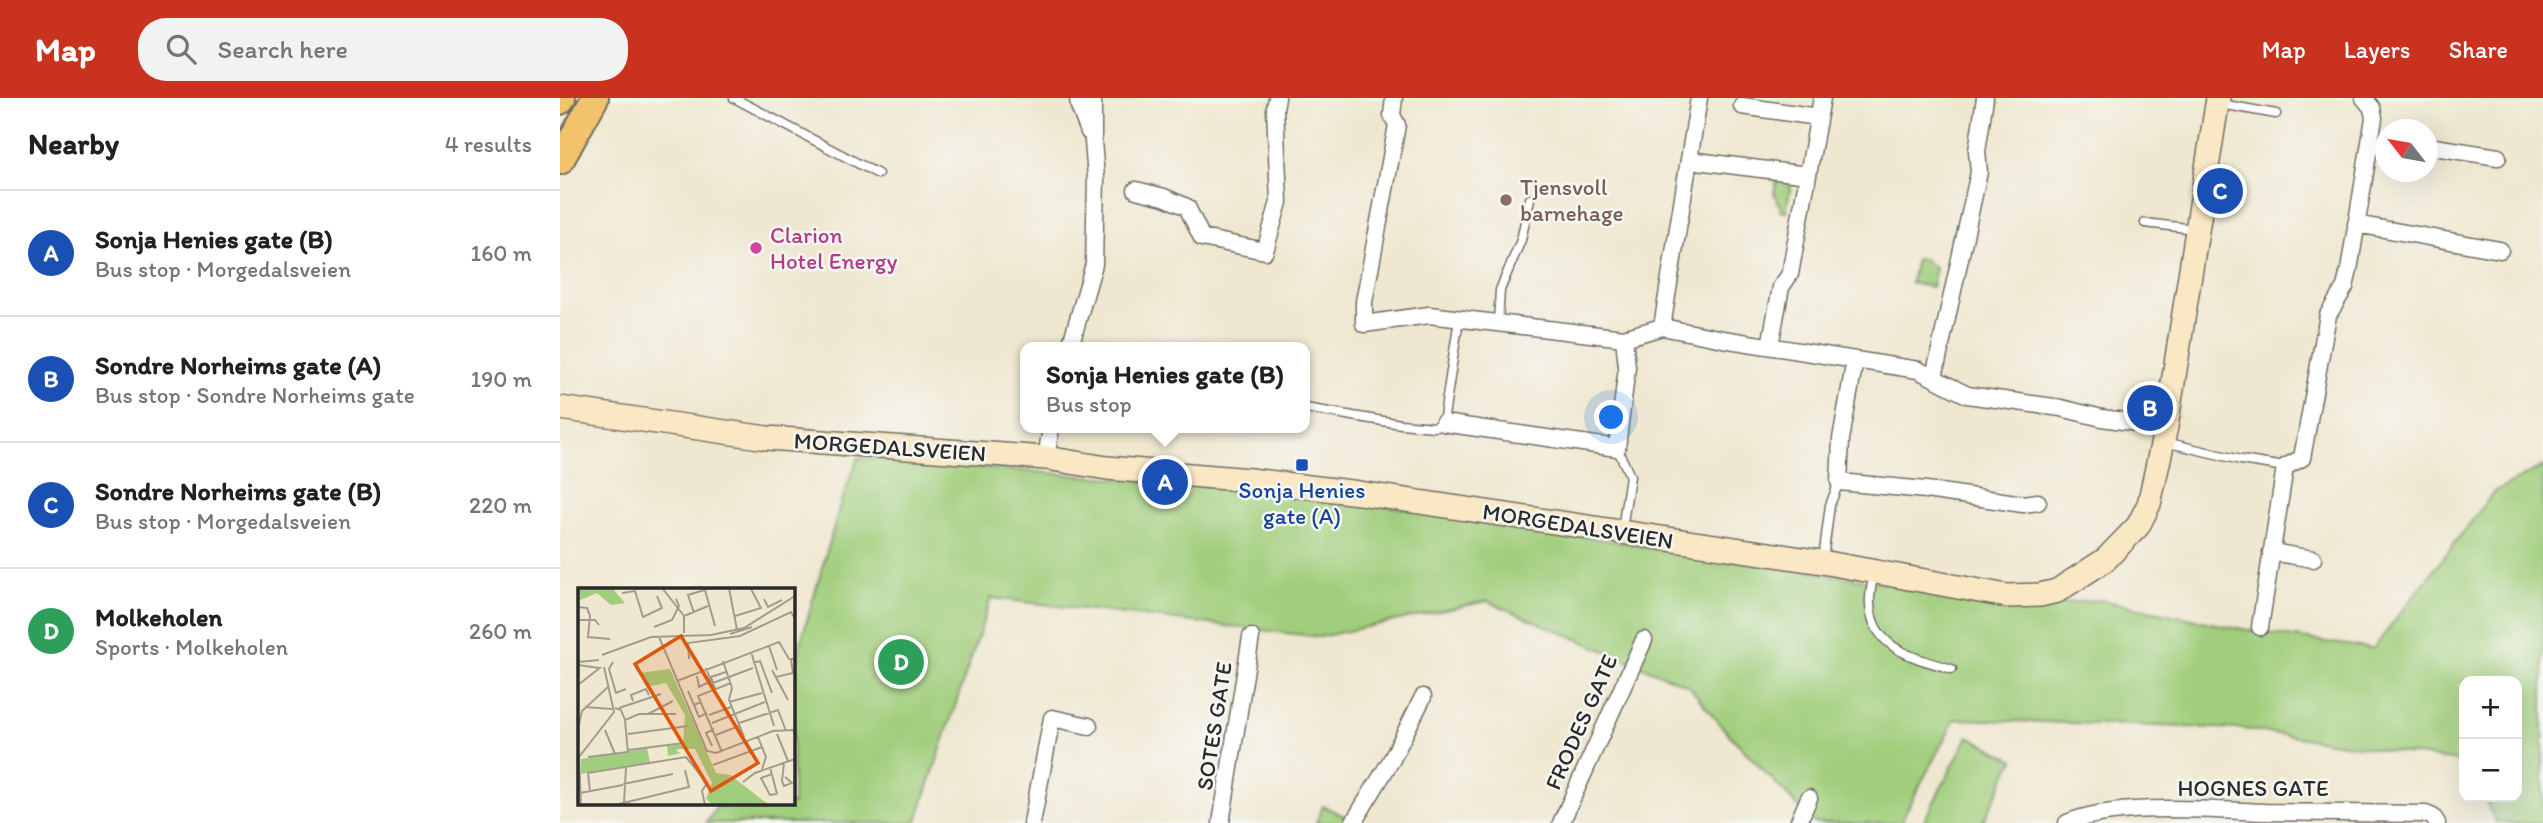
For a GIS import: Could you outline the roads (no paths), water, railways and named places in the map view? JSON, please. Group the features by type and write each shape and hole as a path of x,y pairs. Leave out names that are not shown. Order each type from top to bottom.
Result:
{"main road":[{"path":"560,161 595,98"}],"street":[{"path":"1078,98 1093,141"},
{"path":"1071,342 1094,264 1096,178 1093,98"},
{"path":"1136,190 1164,197 1187,207 1202,238 1265,251 1279,202 1275,108 1277,98"},
{"path":"1394,98 1392,115 1397,125 1364,302 1364,324 1429,315 1624,338 1662,327 1918,370 1967,395 2061,408 2164,434"},
{"path":"1662,327 1699,98"},
{"path":"1770,346 1781,288 1790,274 1822,98"},
{"path":"1934,377 1979,172 1977,151 1985,98"},
{"path":"2364,98 2372,108 2375,122"},
{"name":"MORGEDALSVEIEN","path":"560,408 767,438 1046,458 1107,468 1359,492 1822,562 2007,596 2040,595 2057,591 2105,560 2137,526 2149,504 2164,434 2217,101"},
{"path":"1750,104 1818,117"},
{"path":"2438,148 2498,157"},
{"path":"2260,627 2286,467 2302,458 2328,315 2344,287 2356,224 2375,153"},
{"path":"1689,160 1808,175"},
{"path":"2356,224 2500,250"},
{"path":"1443,423 1617,448 1627,367 1624,338"},
{"path":"1855,360 1841,439 1839,482 1926,489 2023,505 2038,502"},
{"path":"1046,458 1050,433"},
{"path":"2271,552 2313,559"},
{"name":"SOTES GATE","path":"1222,823 1251,637"},
{"name":"FRODES GATE","path":"1561,823 1644,640"},
{"path":"1353,823 1392,759 1423,697"},
{"path":"1032,823 1052,718 1088,726"},
{"path":"1798,823 1809,798"},
{"name":"HOGNES GATE","path":"2067,823 2080,817 2111,813 2223,810 2426,814 2433,817 2437,823"}],"lane":[{"path":"734,98 877,174"},
{"path":"2217,101 2276,114"},
{"path":"1498,322 1500,290 1521,240 1530,199"},
{"path":"2145,223 2198,230"},
{"path":"1310,409 1401,424 1434,427 1443,423 1459,319"},
{"path":"2164,434 2215,454 2286,467"},
{"path":"1617,448 1630,476 1621,532"},
{"path":"1822,562 1830,505 1839,482"},
{"path":"1874,573 1869,603 1874,625 1884,642 1909,656 1952,670"}],"place":[{"name":"Sondre Norheims gate (B)","path":"2220,191"},
{"name":"Tjensvoll barnehage","path":"1506,200"},
{"name":"Clarion Hotel Energy","path":"756,248"},
{"name":"Sondre Norheims gate (A)","path":"2150,408"},
{"name":"Sonja Henies gate (A)","path":"1302,465"},
{"name":"Sonja Henies gate (B)","path":"1165,482"},
{"name":"Molkeholen","path":"901,662"}]}
